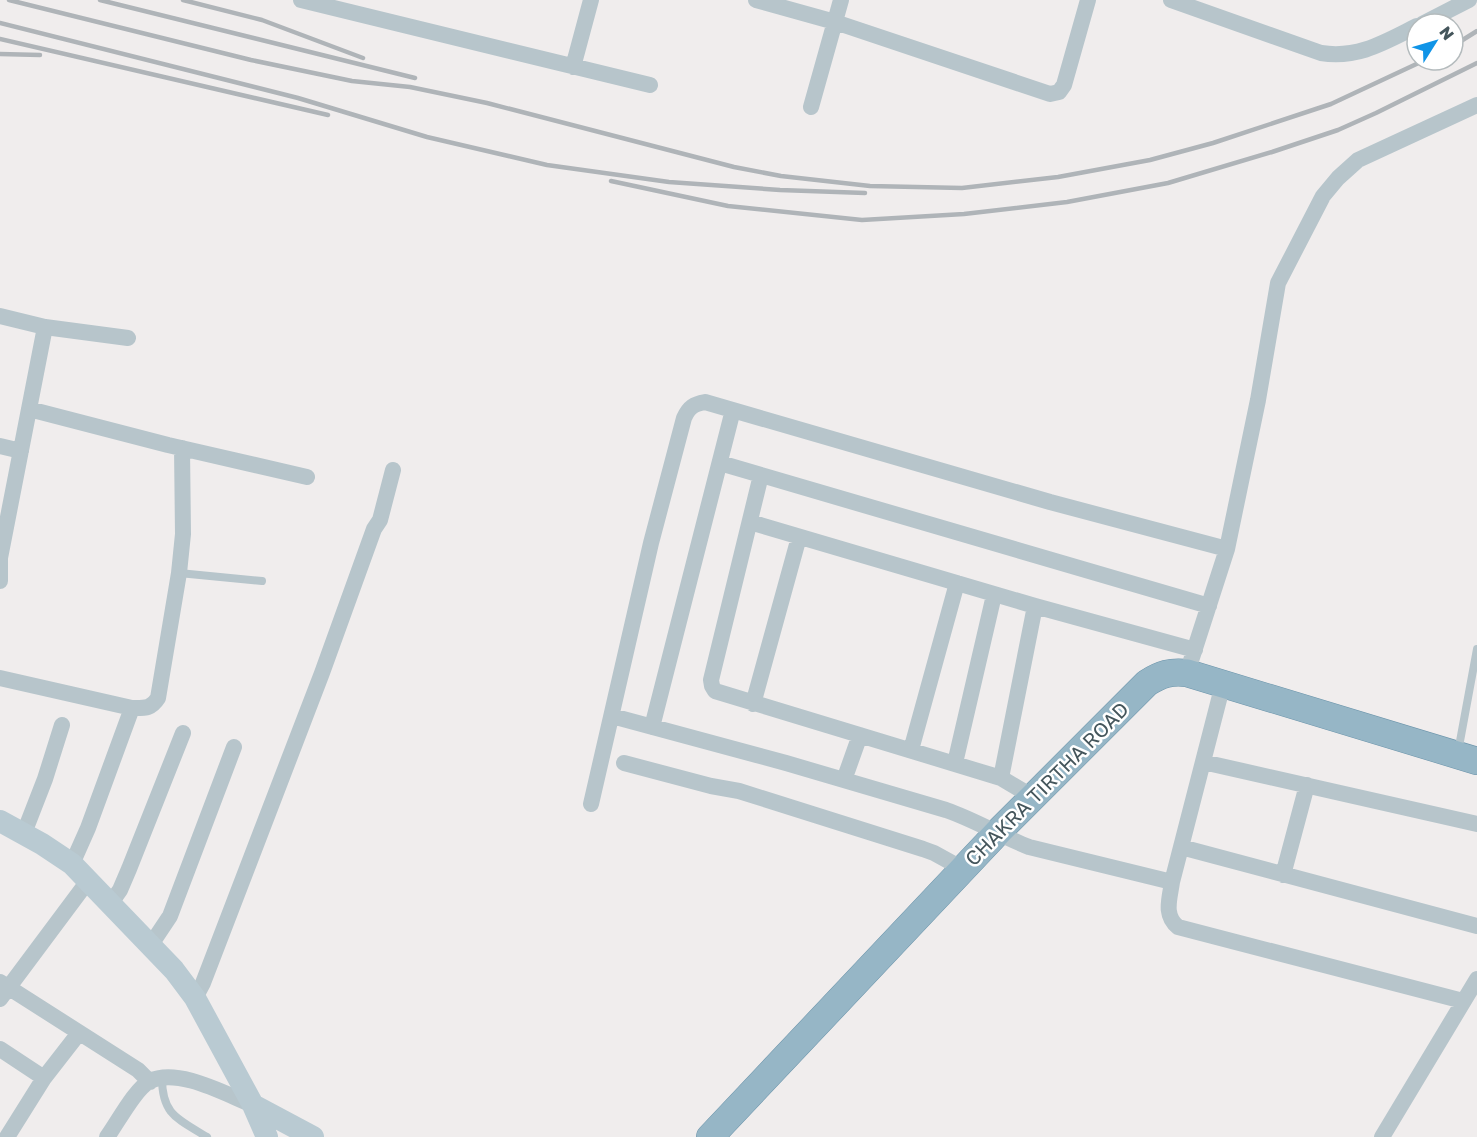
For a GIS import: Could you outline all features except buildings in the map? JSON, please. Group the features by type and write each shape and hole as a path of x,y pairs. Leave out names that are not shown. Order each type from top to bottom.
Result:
{"highway":[{"name":"CHAKRA TIRTHA ROAD","path":"710,1137 998,832 1147,683 1161,674 1175,671 1191,662 1222,684 1467,758"}],"main road":[{"path":"0,821 24,833 72,864 174,970 195,998 253,1105 267,1137"},
{"path":"253,1105 313,1137"}],"street":[{"path":"300,0 650,85"},
{"path":"573,67 591,0"},
{"path":"756,0 835,22 1050,94 1059,92 1064,85 1088,0"},
{"path":"811,107 841,0"},
{"path":"1171,0 1321,53 1339,56 1381,45 1405,32"},
{"path":"1446,12 1469,0"},
{"path":"750,522 1035,606 1191,662 1227,549 1258,400 1278,283 1323,196 1338,178 1359,160 1477,105"},
{"path":"0,316 45,327 128,338"},
{"path":"0,581 0,558 45,327"},
{"path":"591,804 651,543 684,418 688,409 695,404 705,402 1050,502 1227,549"},
{"path":"29,409 307,477"},
{"path":"652,727 733,410"},
{"path":"0,446 21,451"},
{"path":"0,678 132,708 149,708 158,698 179,573 183,534 182,448"},
{"path":"720,463 1209,606"},
{"path":"195,998 203,983 322,673 374,529 380,520 393,470"},
{"path":"762,475 711,680 715,691 1001,778 1033,797"},
{"path":"753,704 799,537"},
{"path":"910,750 957,583"},
{"path":"955,764 994,594"},
{"path":"1001,778 1035,606"},
{"path":"1222,684 1172,882 1168,912 1171,921 1178,927 1463,1000"},
{"path":"72,864 88,828 132,708"},
{"path":"612,716 946,810 971,818 1012,841 1029,847 1172,882"},
{"path":"24,833 45,779 62,725"},
{"path":"110,904 120,890 129,869 183,733"},
{"path":"844,780 860,735"},
{"path":"150,946 170,916 234,747"},
{"path":"1203,762 1477,824"},
{"path":"624,763 750,794 923,849 963,869"},
{"path":"1283,875 1307,785"},
{"path":"1181,848 1477,926"},
{"path":"88,881 2,989 156,1080 187,1079 253,1105"},
{"path":"1382,1137 1477,979"},
{"path":"7,1137 44,1078 79,1033"},
{"path":"0,1049 44,1078"},
{"path":"107,1137 138,1093 156,1080"}],"lane":[{"path":"179,573 262,582"},
{"path":"1467,758 1477,649"},
{"path":"156,1080 167,1108 176,1117 207,1137"}],"railway":[{"path":"9,0 251,60 352,81 410,87 487,103 734,167 781,176 870,186 962,188 1058,177 1150,160 1213,143 1331,104 1405,69"},
{"path":"100,0 415,78"},
{"path":"183,0 262,20 363,58"},
{"path":"0,23 298,98 427,137 547,165 669,182 865,193"},
{"path":"1465,38 1477,31"},
{"path":"0,39 328,115"},
{"path":"0,54 40,55"},
{"path":"611,181 728,206 862,220 964,214 1067,202 1168,183 1338,130 1477,63"}]}
